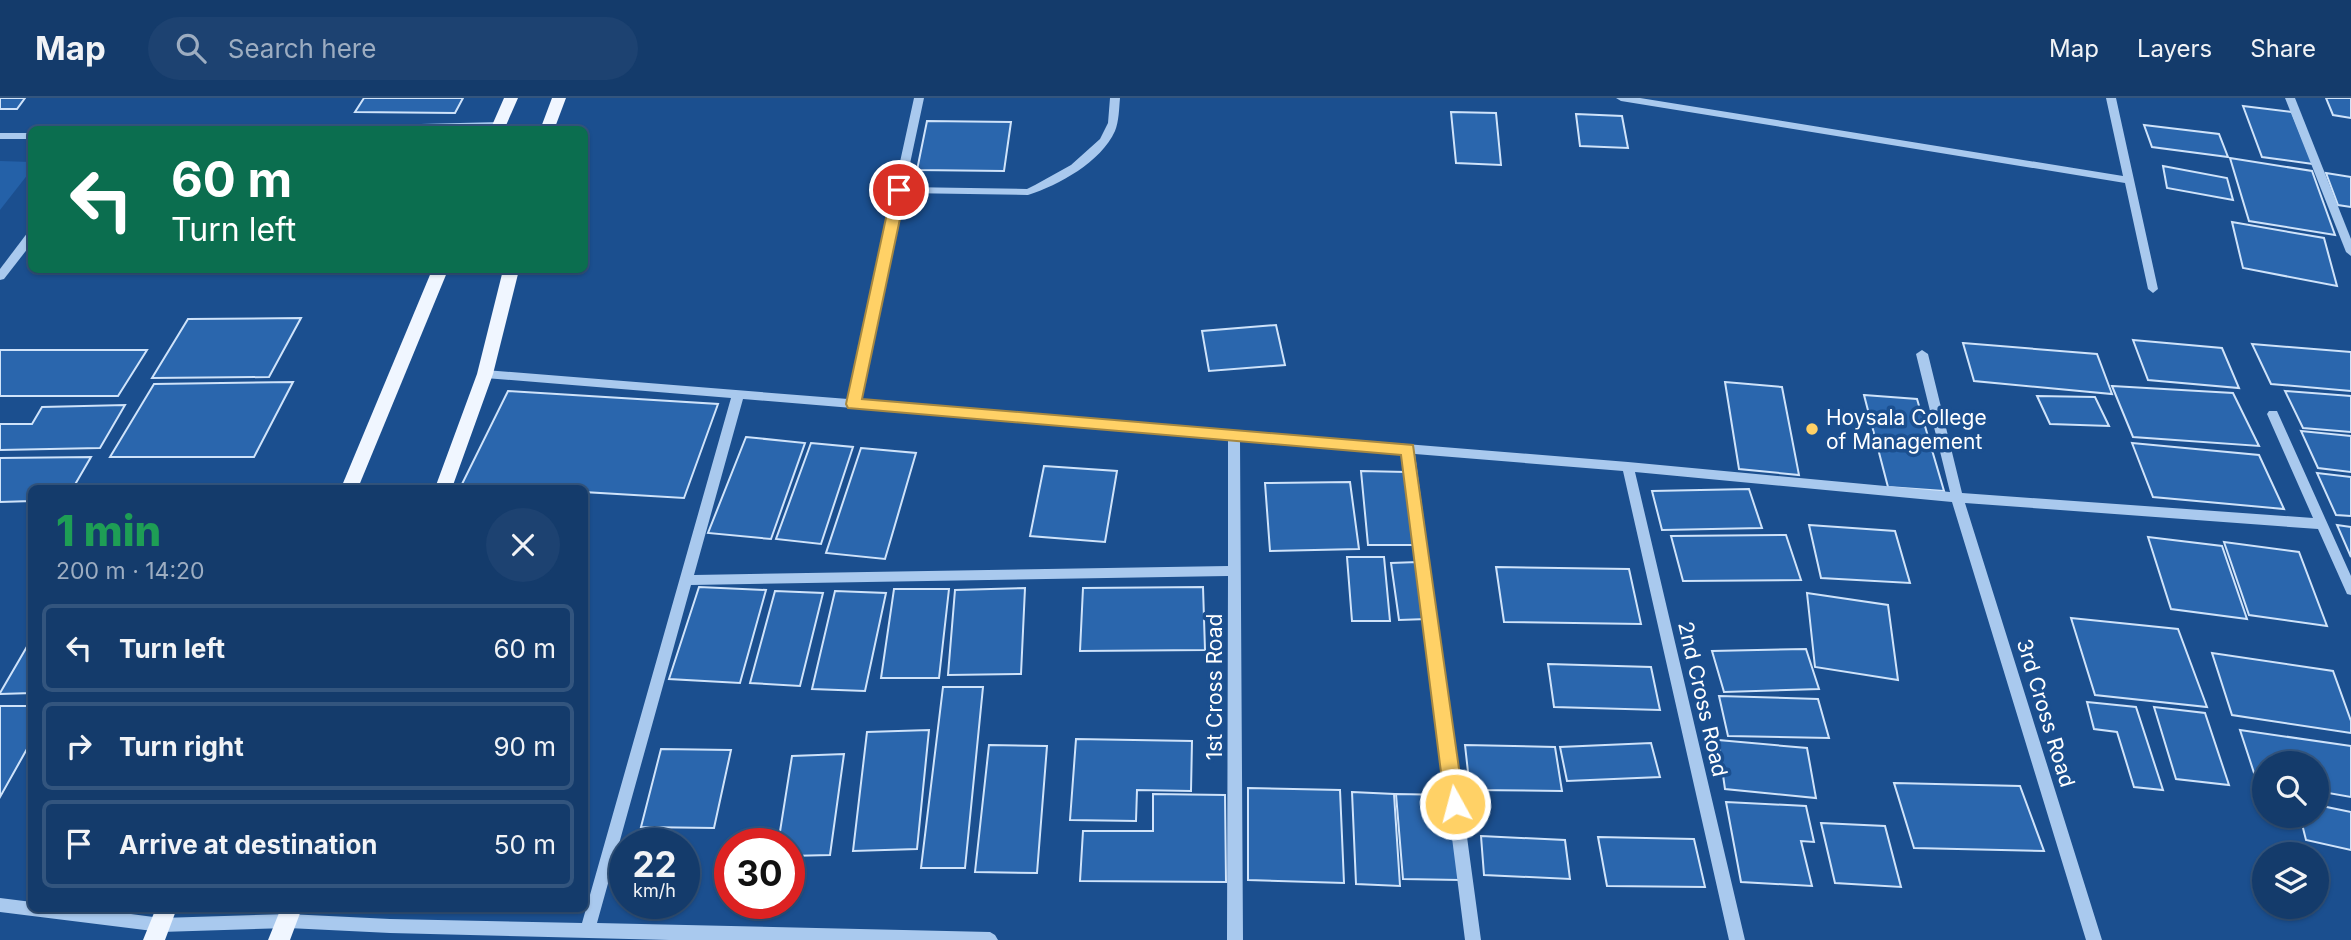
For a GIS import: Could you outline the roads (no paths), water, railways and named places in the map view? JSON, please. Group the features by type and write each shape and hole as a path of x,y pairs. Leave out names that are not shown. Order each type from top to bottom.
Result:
{"main road":[{"path":"498,126 511,98"},
{"path":"548,126 559,98"},
{"path":"350,485 439,273"},
{"path":"444,485 485,374 510,273"}],"street":[{"path":"853,404 919,98"},
{"path":"899,190 1028,192 1046,185 1076,166 1103,139 1110,130 1115,98"},
{"path":"1621,98 2129,180"},
{"path":"2111,98 2153,289"},
{"path":"2290,98 2351,253"},
{"path":"0,136 28,136"},
{"path":"0,276 28,240"},
{"path":"1922,354 1957,498"},
{"path":"485,374 1628,467 1957,498 2321,524"},
{"path":"587,930 738,394"},
{"path":"2273,414 2351,590"},
{"name":"1st Cross Road","path":"1234,435 1235,940"},
{"path":"1408,449 1473,940"},
{"name":"2nd Cross Road","path":"1628,467 1737,940"},
{"name":"3rd Cross Road","path":"1957,498 2094,940"},
{"path":"685,580 1235,571"},
{"path":"0,905 28,908"},
{"path":"59,912 161,924 286,923 989,940"}],"place":[{"name":"Hoysala College of Management","path":"1812,429"}]}
